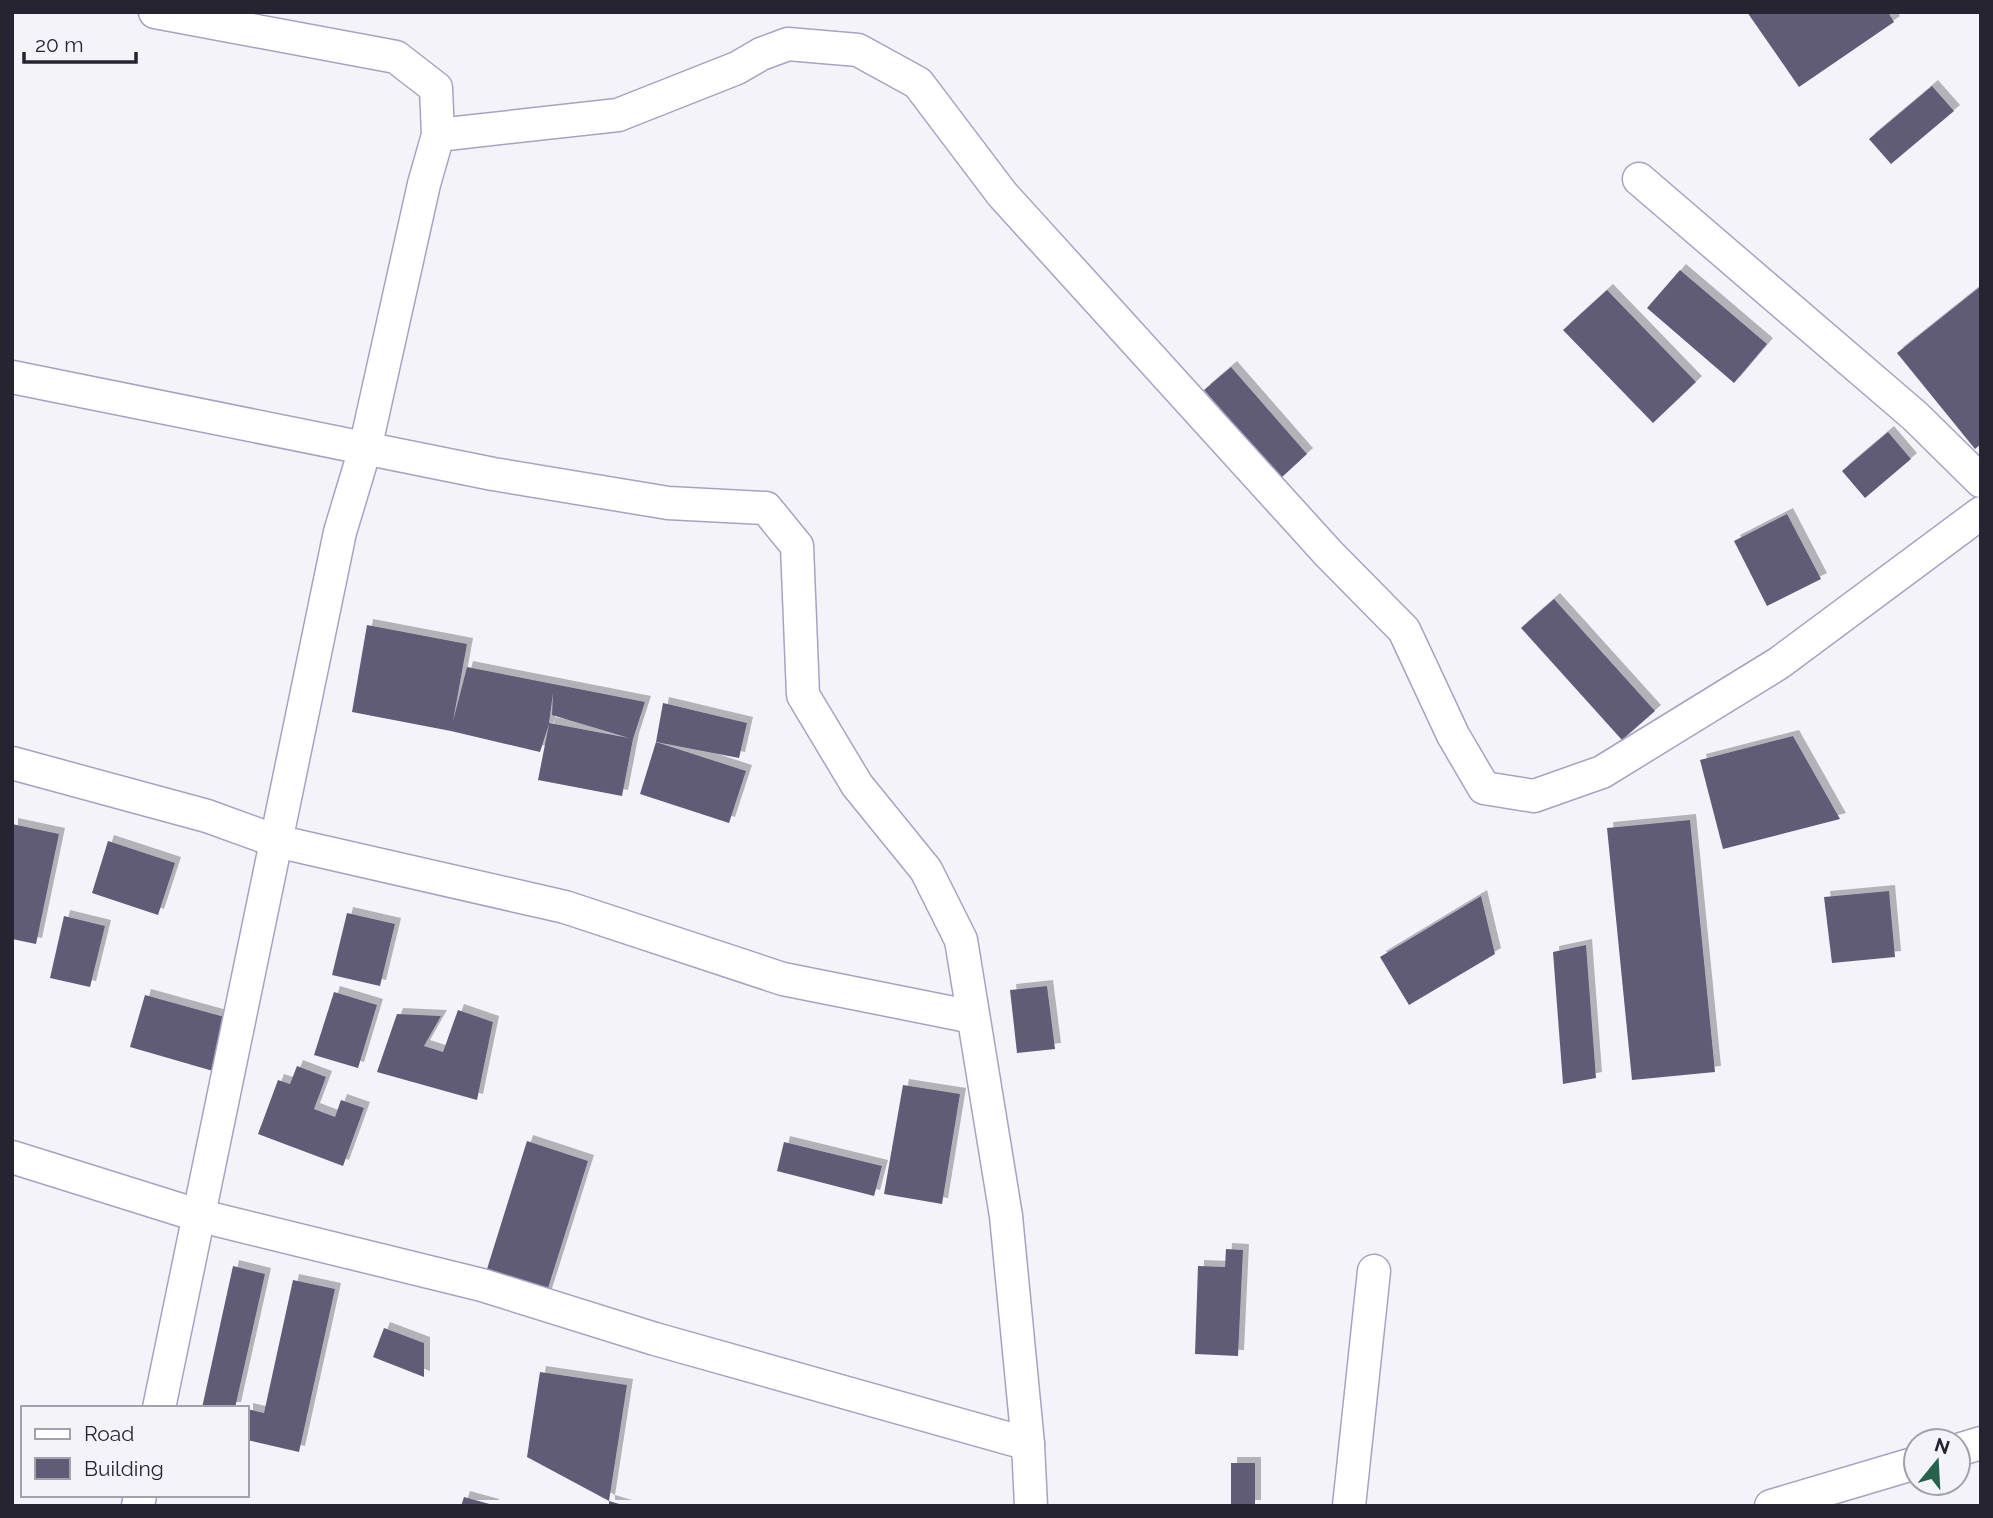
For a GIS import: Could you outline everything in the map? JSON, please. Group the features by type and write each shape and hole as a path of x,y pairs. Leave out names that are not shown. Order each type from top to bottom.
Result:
{"street":[{"path":"155,12 396,57 436,88 438,135 424,184 365,449 340,532 159,1406"},
{"path":"438,135 618,115 737,68 761,54 789,44 858,50 918,83 1002,194 1329,554 1404,630 1453,735 1484,788 1534,796 1602,772 1779,663 1981,513"},
{"path":"1639,179 1915,416 1981,481"},
{"path":"12,377 493,474 668,503 766,508 797,547 803,695 857,785 926,870 961,940 1006,1216 1028,1444 1031,1506"},
{"path":"12,763 207,816 276,841 565,906 783,979 973,1017"},
{"path":"12,1157 197,1215 482,1285 655,1339 1028,1444"},
{"path":"1349,1506 1374,1271"},
{"path":"1771,1506 1902,1467"}],"building":[{"path":"1747,12 1888,12 1894,22 1799,87"},
{"path":"1932,86 1954,111 1891,164 1869,139"},
{"path":"1680,270 1767,344 1734,383 1647,308"},
{"path":"1981,286 1981,444 1975,449 1897,353"},
{"path":"1607,290 1696,382 1653,423 1563,330"},
{"path":"1231,367 1307,454 1281,478 1204,390"},
{"path":"1888,432 1911,459 1865,498 1842,471"},
{"path":"1787,514 1821,579 1767,606 1734,541"},
{"path":"1554,599 1655,711 1622,740 1521,628"},
{"path":"367,625 467,644 453,721 467,667 645,702 633,739 622,796 538,780 549,724 540,752 352,712","holes":["553,693 552,715 629,738 549,723"]},
{"path":"663,703 747,723 739,758 656,742"},
{"path":"1793,736 1840,819 1723,849 1700,760"},
{"path":"656,742 746,771 729,823 640,794"},
{"path":"1690,820 1715,1072 1632,1080 1607,828"},
{"path":"12,824 59,834 36,944 12,939"},
{"path":"108,841 175,863 158,915 92,893"},
{"path":"1889,891 1895,957 1832,963 1824,897"},
{"path":"1481,896 1495,954 1409,1005 1380,957"},
{"path":"347,913 395,924 380,986 332,975"},
{"path":"64,916 105,926 90,987 50,978"},
{"path":"1586,945 1596,1078 1563,1084 1553,952"},
{"path":"1047,986 1055,1049 1017,1053 1010,990"},
{"path":"334,992 377,1005 358,1068 314,1055"},
{"path":"145,995 228,1018 213,1071 130,1047"},
{"path":"458,1010 493,1022 477,1100 377,1072 397,1014 441,1016 424,1046 443,1052"},
{"path":"297,1066 326,1077 314,1109 335,1117 341,1100 364,1108 343,1166 258,1134 278,1080 290,1084"},
{"path":"903,1085 960,1094 942,1204 884,1194"},
{"path":"527,1141 588,1161 543,1304 482,1285"},
{"path":"784,1142 882,1166 874,1196 777,1171"},
{"path":"1226,1249 1243,1250 1238,1356 1195,1354 1198,1266 1225,1267"},
{"path":"233,1266 265,1274 235,1406 202,1406"},
{"path":"293,1280 335,1289 299,1452 248,1440 248,1409 264,1413"},
{"path":"384,1328 424,1343 424,1377 373,1357"},
{"path":"540,1372 627,1385 609,1501 527,1457"},
{"path":"1231,1463 1255,1463 1255,1506 1231,1506"},
{"path":"464,1497 493,1505 493,1506 461,1506"},
{"path":"609,1501 626,1506 609,1506"}]}
